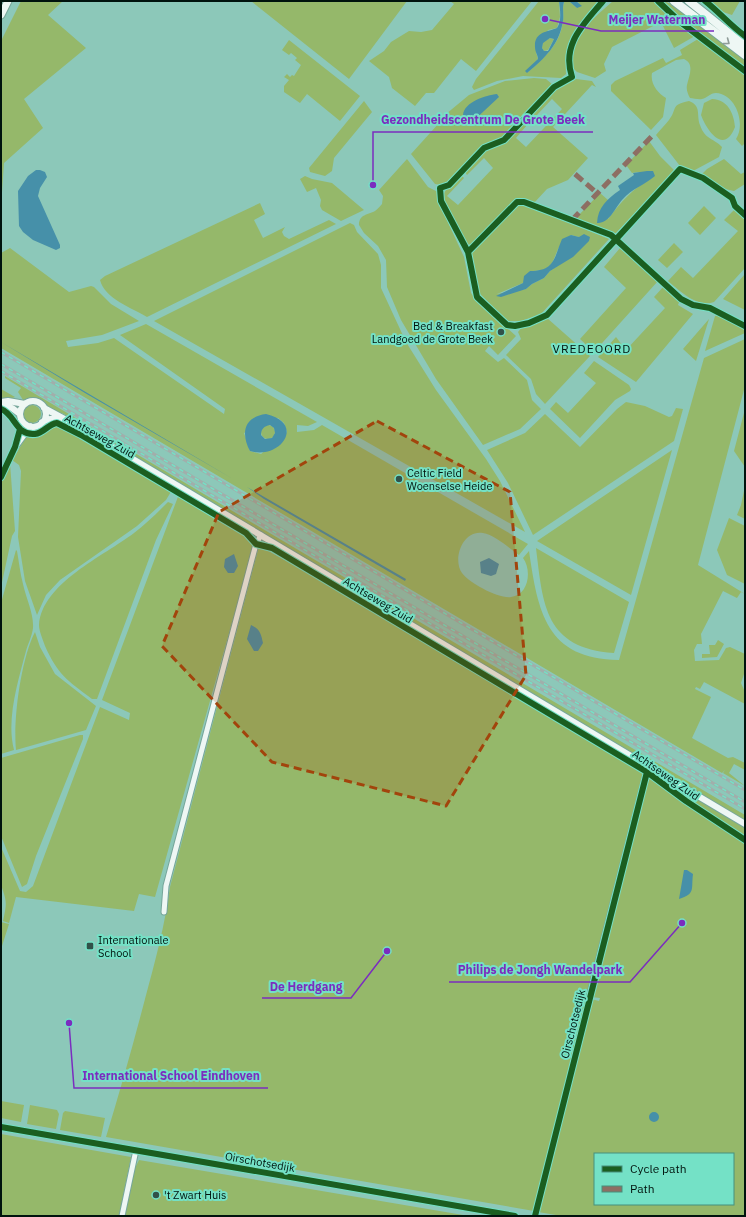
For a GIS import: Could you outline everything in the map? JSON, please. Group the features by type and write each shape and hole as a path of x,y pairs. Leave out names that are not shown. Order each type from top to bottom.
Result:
{"main road":[{"path":"1,15 8,1"},
{"path":"674,1 745,55"},
{"path":"690,1 744,44"}],"street":[{"path":"572,77 569,67 569,50 578,32 603,1"},
{"path":"1,403 8,401 25,404 35,401 44,408 45,415 42,422 35,426 31,426 15,447 1,477"},
{"path":"1,403 12,408 31,426"},
{"path":"15,447 25,404"},
{"name":"Achtseweg Zuid","path":"44,408 67,420 261,535 745,824"},
{"name":"Achtseweg Zuid","path":"42,422 50,419 67,420"},
{"path":"164,912 168,879 256,544 261,535"},
{"name":"Oirschotsedijk","path":"589,997 648,766"},
{"name":"Oirschotsedijk","path":"1,1127 515,1216"},
{"path":"122,1216 136,1150"}],"highlighted area":[{"path":"377,421 510,492 526,675 446,806 272,762 162,646 219,512"}],"green space":[{"path":"21,1 63,1 48,15 86,48 24,99 43,128 4,163 1,207 1,41"},
{"path":"251,1 407,1 349,79"},
{"path":"450,1 532,1 476,71 461,59 434,93 426,93 415,106 392,88 389,77 369,61 384,51 391,42 409,31 421,32 432,30 454,4"},
{"path":"539,1 559,1 560,17 557,28 548,30 536,52 538,59 527,73 555,44 563,21 564,2 570,2 577,8 579,3 576,1 600,1 575,34 568,52 566,74 561,78 523,76 497,81 474,90 472,87 476,79"},
{"path":"613,1 653,1 695,36 674,48 661,22 612,47 604,64 606,71 595,78 577,72 571,66 571,56 578,37 590,22"},
{"path":"664,1 674,5 745,59 745,69 663,3"},
{"path":"708,1 740,1 732,15 723,12"},
{"path":"550,38 554,39 548,50 544,51 542,48 543,42"},
{"path":"698,39 745,75 745,143 742,146 736,139 740,126 739,118 734,104 729,98 716,93 701,99 690,98 687,92 687,87 690,67 684,59 676,60 652,73 652,81 655,88 666,98 663,117 651,130 611,91 611,85 615,81 663,58 666,63 682,55 680,50"},
{"path":"289,40 360,96 340,121 307,94 300,103 284,92 284,86 289,80 284,77 287,74 290,77 292,75 294,76 301,65 295,60 297,58 291,53 289,55 282,50"},
{"path":"534,78 546,79 552,84 502,138 487,143 480,148 448,183 441,185 435,184 411,154 440,122 440,119 469,95 505,81","holes":["499,97 467,122 463,115"]},
{"path":"576,79 592,81 596,87 592,85 553,127 588,158 568,180 547,189 534,203 519,198 515,200 472,244 466,245 443,202 444,193 462,176 464,178 447,196 458,205 493,168 484,158 467,175 465,172 485,150 494,145 505,142 530,116 533,118 516,138 526,147 562,109 552,99 536,116 532,113 556,89"},
{"path":"712,99 722,101 726,104 733,117 735,127 731,135 726,139 721,140 716,138 707,128 701,115 704,103"},
{"path":"364,101 372,112 334,158 332,171 325,176 310,172 309,168"},
{"path":"689,101 696,105 699,121 704,134 722,147 719,157 693,171 680,166 656,135 672,116 675,108 683,102"},
{"path":"649,141 660,156 675,171 616,233 576,218 600,193 608,200 608,219 628,196 652,178 638,172 632,173 626,165"},
{"path":"407,159 428,187 438,192 439,203 464,257 471,293 478,302 516,336 498,355 489,346 485,351 498,362 504,358 527,380 532,400 541,409 520,429 483,445 436,379 401,320 387,287 386,260 378,246 364,233 359,225 359,221 364,215 375,211 382,204 383,196 379,190"},
{"path":"724,159 741,174 745,172 745,184 734,191 725,189 702,174 707,169"},
{"path":"305,176 332,183 364,210 341,221 322,210 320,206 321,200 316,188 307,192 300,179"},
{"path":"260,203 265,214 254,220 263,238 285,227 282,232 284,236 289,239 329,220 336,224 147,317 113,298 103,287 100,280 105,276"},
{"path":"518,204 523,204 609,239 541,314 521,321 507,321 478,292 470,254","holes":["571,235 579,237 560,264 550,271 544,278 526,289 497,294 523,283 530,271 546,269 552,263 559,247"]},
{"path":"704,206 716,218 700,235 688,223"},
{"path":"735,209 745,218 745,268 714,302 701,303 695,301 683,294 668,281 681,267 693,278 738,231 724,220"},
{"path":"350,223 354,225 357,232 378,254 381,265 381,288 406,342 436,390 486,459 500,481 525,532 154,321"},
{"path":"674,243 683,252 667,268 658,260"},
{"path":"10,248 69,292 91,286 94,287 111,304 139,321 102,335 66,341 68,347 98,343 114,338 224,414 225,409 120,335 146,324 317,422 308,426 297,425 297,432 314,430 322,425 528,544 519,555 492,536 483,533 476,533 465,540 461,546 458,560 459,567 462,573 477,586 499,596 511,597 522,592 525,587 528,575 526,563 523,558 529,551 537,594 542,612 550,628 561,641 575,651 595,658 619,660 704,358 745,339 745,386 698,565 745,594 741,592 737,598 723,591 701,634 702,644 697,644 694,650 695,661 719,660 726,648 730,647 745,654 745,671 741,683 745,692 745,704 704,682 700,689 696,687 695,689 711,697 692,738 728,758 733,757 745,763 745,770 734,764 729,773 745,786 723,773 725,770 722,773 1,348 1,253","holes":["278,418 284,423 287,432 261,454 250,451 244,433"]},
{"path":"620,248 658,281 594,352 580,339 626,288 604,267"},
{"path":"745,274 745,310 723,299"},
{"path":"664,286 680,300 678,305 693,314 636,382 598,357 616,337 626,350 665,308 654,297"},
{"path":"719,315 745,328 745,333 705,351 715,316"},
{"path":"547,318 590,356 545,404 536,394 531,379 506,355 521,339 518,332 522,327"},
{"path":"709,319 696,361 683,349"},
{"path":"594,361 629,385 631,389 615,400 580,438 550,409 556,402 568,413 596,383 584,373"},
{"path":"5,376 745,815 745,820 62,413 55,412 37,399 23,400 18,392 21,388 5,378"},
{"path":"1,389 15,397 10,399 1,399"},
{"path":"626,402 645,406 669,417 672,416 676,408 683,409 674,441 533,535 508,483 487,450 525,433 545,414 580,447 617,409"},
{"path":"32,405 38,408 41,414 38,420 32,423 26,420 23,414 26,408"},
{"path":"745,409 745,467 734,451"},
{"path":"61,421 252,534 252,537 247,532 73,429 57,422"},
{"path":"47,422 56,422 39,432 29,432"},
{"path":"56,424 63,425 172,490 166,500 137,526 60,580 46,595 37,615 25,581 18,537 21,471 19,465 12,460 27,436 37,435"},
{"path":"268,425 273,427 275,432 273,437 268,439 263,437 261,432 263,427"},
{"path":"672,450 631,595 537,541"},
{"path":"10,463 15,531 12,536 1,587 1,482"},
{"path":"745,486 745,519 737,515"},
{"path":"179,494 245,534 254,544 155,897 139,894 134,911 16,897 9,923 3,921 6,902 1,885 1,847 20,891 26,892 33,886 100,707 129,720 130,713 102,700"},
{"path":"168,502 173,504 156,540 97,699 92,699 64,676 54,664 40,633 39,625 43,610 51,596 62,583 134,533"},
{"path":"729,518 745,526 745,584 727,575 717,550"},
{"path":"266,543 644,768 274,548 265,545"},
{"path":"259,546 327,583 634,764 644,772 534,1211 106,1137 163,929 170,887"},
{"path":"536,548 629,602 614,653 591,649 574,643 561,633 552,620 541,588"},
{"path":"16,550 24,589 31,612 33,628 14,700 11,726 14,750 1,754 1,603"},
{"path":"35,632 40,647 55,674 96,706 86,730 16,750 15,737 19,690 26,657"},
{"path":"718,640 724,644 717,657 702,658 702,654 710,654 709,645 715,645"},
{"path":"83,735 83,739 36,856 27,884 22,887 1,836 1,758"},
{"path":"651,774 659,776 745,828 745,1216 562,1216 538,1212 591,999 599,1001 600,998 591,997 648,775 651,776"},
{"path":"1,922 9,924 2,946 1,946"},
{"path":"1,1101 24,1105 21,1122 1,1118"},
{"path":"30,1105 57,1110 59,1114 56,1129 27,1124"},
{"path":"65,1111 105,1118 101,1137 60,1130 63,1113"},
{"path":"1,1134 131,1157 119,1216 1,1216"},
{"path":"139,1160 469,1216 125,1216 135,1168"}],"water":[{"path":"559,1 576,1 582,6 577,8 570,2 564,2 563,21 555,44 540,62 527,73 525,71 538,59 535,50 535,42 539,35 557,28 559,25","holes":["550,38 554,39 548,51 544,51 542,48 543,43"]},
{"path":"497,94 499,97 469,125 463,115 467,106 476,100"},
{"path":"36,170 45,172 47,177 40,188 38,196 60,245 60,248 56,250 33,240 23,232 19,226 18,191 28,176"},
{"path":"653,171 655,176 626,196 605,221 597,223 601,208 607,200 620,190 618,186 634,175 633,173"},
{"path":"584,234 590,237 589,241 573,257 550,271 544,278 526,289 501,297 496,296 523,283 524,276 530,271 544,269 549,266 555,257 562,239 571,235 579,237"},
{"path":"1,342 233,479 85,393"},
{"path":"266,414 278,419 285,425 287,432 285,439 279,446 271,450 261,452 250,451 245,438 246,427 248,423 258,416","holes":["270,425 274,428 275,433 272,438 265,439 261,435 262,429 266,426"]},
{"path":"247,487 406,579 405,581 264,499"},
{"path":"234,554 238,566 234,573 228,573 224,567 225,559"},
{"path":"489,558 499,564 496,574 491,576 481,573 480,562"},
{"path":"251,625 260,632 262,637 263,643 258,651 254,651 247,639"},
{"path":"684,870 687,870 693,874 692,890 688,895 679,899"},
{"path":"652,1112 656,1112 658,1113 658,1121 652,1122 649,1119 649,1115"}],"railway":[{"path":"1,352 745,790"},
{"path":"1,364 745,802"},
{"path":"1,371 745,809"}],"marked path":[{"path":"572,220 652,136"},
{"path":"575,174 597,193"}],"cycle path":[{"path":"603,1 576,35 570,54 569,65 572,77 554,87 504,140 484,148 449,185 440,188 441,201 468,252 477,297 507,325 515,326 529,323 547,315 680,169 703,178 732,198 735,206 745,215"},
{"path":"658,1 679,21 745,71"},
{"path":"705,1 745,36"},
{"path":"468,252 517,202 524,202 611,235 681,299 693,305 710,308 745,326"},
{"path":"1,409 10,415 24,432 29,434 41,432 57,423 81,435 246,533 256,544 272,548 647,772 686,801 745,840"},
{"path":"1,477 15,447 20,429"},
{"path":"535,1216 647,772"},
{"path":"1,1127 515,1216"}],"place":[{"name":"Meijer Waterman","path":"545,19"},
{"name":"Gezondheidscentrum De Grote Beek","path":"373,185"},
{"name":"Bed & Breakfast Landgoed de Grote Beek","path":"501,332"},
{"name":"Celtic Field Woenselse Heide","path":"399,479"},
{"name":"Philips de Jongh Wandelpark","path":"682,923"},
{"name":"Internationale School","path":"90,946"},
{"name":"De Herdgang","path":"387,951"},
{"name":"International School Eindhoven","path":"69,1023"},
{"name":"'t Zwart Huis","path":"156,1195"}],"district":[{"name":"VREDEOORD","path":"592,348"}]}
